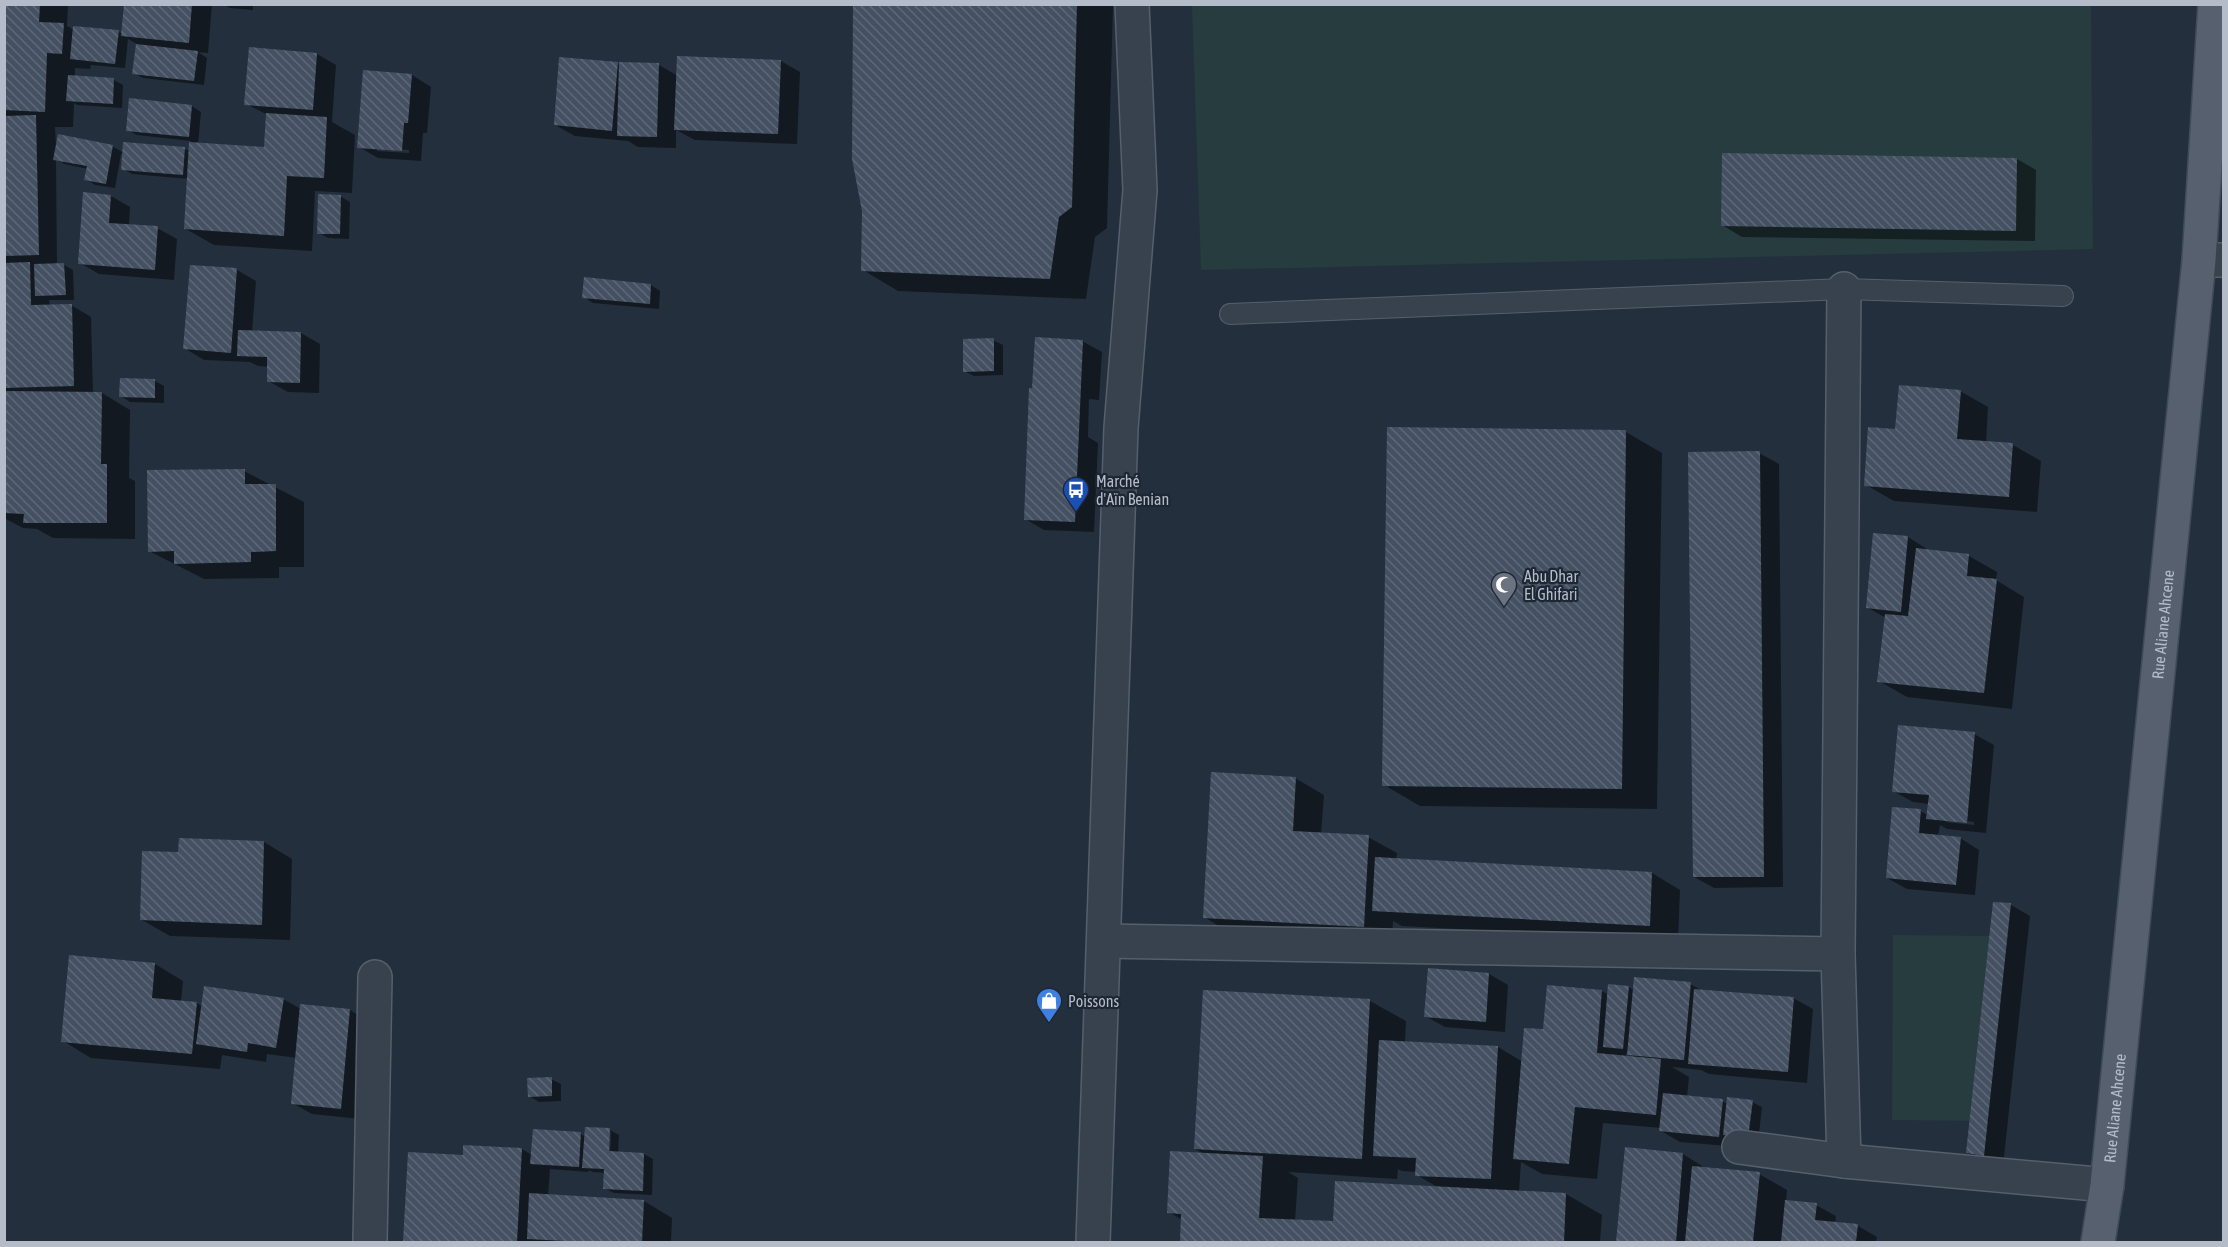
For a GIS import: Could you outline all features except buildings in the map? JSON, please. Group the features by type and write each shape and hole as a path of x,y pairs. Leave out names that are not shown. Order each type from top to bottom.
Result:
{"main road":[{"name":"Rue Aliane Ahcene","path":"2098,1242 2107,1185 2211,260 2215,4"}],"street":[{"path":"1093,1242 1121,428 1140,190 1132,4"},
{"path":"1844,289 1838,954 1844,1161"},
{"path":"1104,941 1838,954"},
{"path":"370,1242 375,977"},
{"path":"1739,1147 1844,1161 2107,1185"}],"lane":[{"path":"1230,314 1844,289 2063,296"}],"green space":[{"path":"1192,5 2091,5 2093,249 1201,270"},
{"path":"1893,935 1990,936 1988,1121 1892,1120"}],"place":[{"name":"Marché d'Aïn Benian","path":"1076,513"},
{"name":"Abu Dhar El Ghifari","path":"1504,608"},
{"name":"Poissons","path":"1049,1024"}]}
